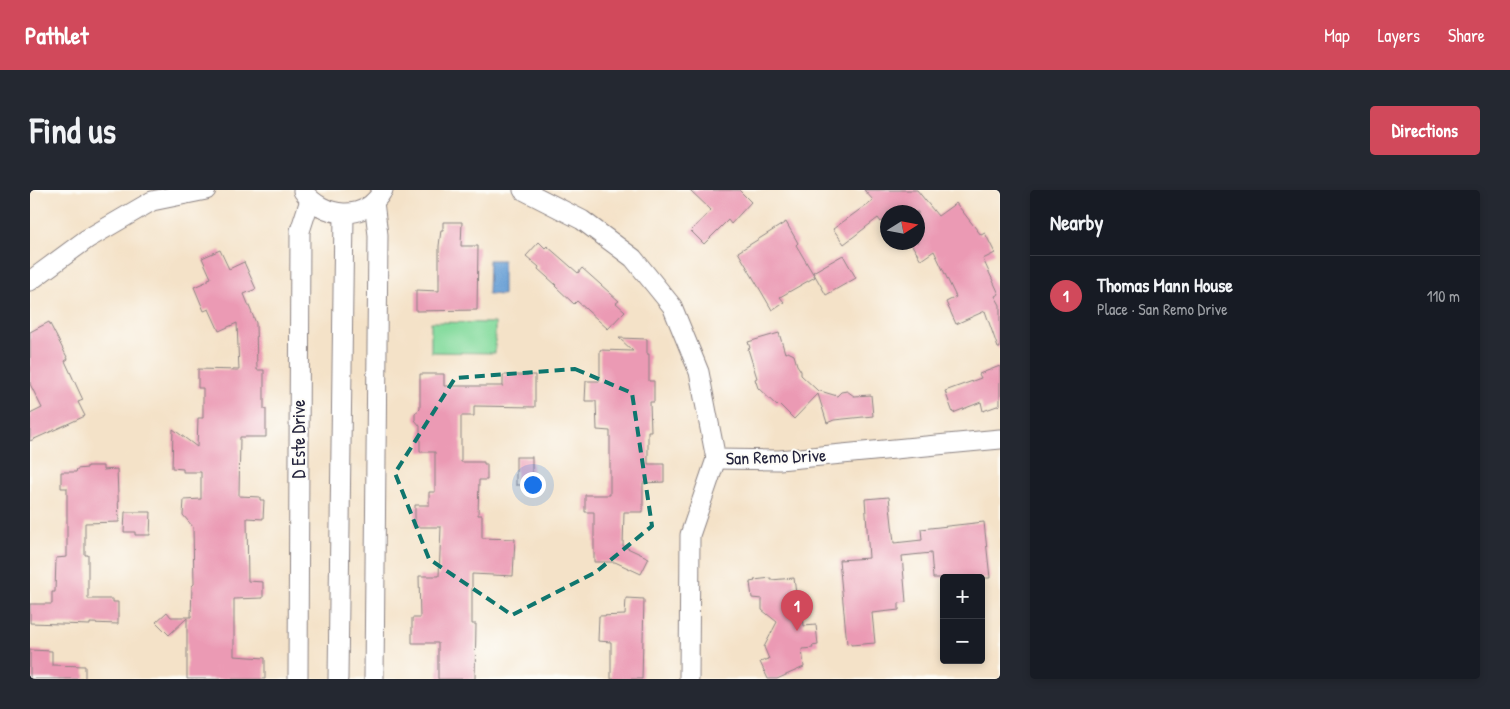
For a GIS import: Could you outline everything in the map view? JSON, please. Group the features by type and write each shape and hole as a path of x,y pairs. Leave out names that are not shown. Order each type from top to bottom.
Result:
{"street":[{"path":"30,281 87,239 152,201 206,190"},
{"path":"523,190 582,220 634,258 672,306 699,372 716,459"},
{"name":"D Este Drive","path":"306,195 320,208 344,214"},
{"name":"D Este Drive","path":"298,679 300,231 306,195"},
{"path":"338,679 344,214 360,210 379,196"},
{"path":"374,679 379,196"},
{"name":"San Remo Drive","path":"689,679 690,535 716,459 779,460 1000,439"}],"highlighted area":[{"path":"575,369 632,393 652,526 596,572 512,615 429,559 395,473 455,378"}],"green space":[{"path":"431,322 495,323 495,353 431,352"}],"water":[{"path":"489,260 503,260 503,295 488,294"}],"building":[{"path":"690,190 739,190 751,202 731,224 728,220 704,244 691,231 711,210"},
{"path":"864,190 917,190 938,216 956,203 981,235 985,233 995,253 983,259 999,294 995,296 1000,305 1000,348 998,348 985,311 956,324 946,302 956,297 934,251 921,260 915,250 925,250 925,205 880,205 880,221 878,218 844,244 833,229 873,200"},
{"path":"443,222 462,222 461,246 478,246 477,310 416,311 416,290 439,291 439,246"},
{"path":"786,222 798,243 796,245 815,277 780,297 784,302 772,310 738,252"},
{"path":"539,242 545,248 547,246 578,273 582,268 619,301 616,303 625,311 608,329 577,301 574,304 526,256"},
{"path":"220,250 229,269 244,262 256,289 244,294 256,323 257,370 264,370 266,437 240,437 239,496 260,497 260,500 264,500 263,519 247,518 248,581 263,582 263,598 234,599 234,656 265,658 265,679 187,679 187,618 169,635 156,622 167,612 171,617 191,617 192,586 194,584 193,527 183,515 184,500 201,499 201,472 183,472 183,469 172,468 173,429 197,447 198,418 203,418 203,388 198,388 198,369 239,370 237,323 219,331 209,309 204,311 194,287 211,278 202,258"},
{"path":"843,255 856,278 826,295 813,272"},
{"path":"49,322 68,359 65,361 83,400 78,402 85,416 30,441 30,414 42,408 30,384 30,332"},
{"path":"779,333 785,353 788,352 794,355 801,375 817,390 837,396 841,392 847,391 854,396 871,395 873,416 834,420 827,423 818,394 794,419 779,404 777,406 758,388 748,342"},
{"path":"619,338 647,339 649,381 654,381 654,402 650,402 651,431 648,431 648,464 664,464 664,482 643,483 643,512 624,512 623,546 649,558 641,574 615,562 594,562 594,512 585,512 585,495 610,495 610,431 597,430 596,401 585,401 586,381 600,381 600,350 633,351"},
{"path":"1000,366 1000,405 983,411 981,402 953,413 945,391 981,378 979,374"},
{"path":"420,374 444,374 444,386 503,386 503,375 535,375 535,407 474,406 474,416 461,416 461,462 484,462 484,464 487,464 487,480 479,480 478,515 482,515 482,538 515,539 513,576 472,574 472,624 476,624 475,679 438,679 438,643 412,643 412,618 420,618 419,576 439,576 441,527 415,527 415,505 429,505 429,492 435,492 435,452 420,452 420,426 415,420 415,413 420,409"},
{"path":"516,457 532,457 532,485 516,485"},
{"path":"87,466 103,466 103,470 117,469 119,522 85,523 85,555 88,555 88,599 113,599 113,602 118,602 118,624 30,623 30,604 52,604 52,592 55,592 56,558 67,557 67,488 61,488 61,472 76,472 77,469 87,468"},
{"path":"889,497 894,543 922,540 921,529 984,522 990,578 985,578 985,574 940,574 940,578 933,578 931,553 902,556 906,602 899,603 899,610 872,613 875,643 847,644 839,560 869,558 865,499"},
{"path":"125,512 151,512 150,535 135,535 135,532 124,532"},
{"path":"771,578 771,580 794,578 796,594 801,594 804,626 816,625 818,645 812,646 813,648 802,649 804,667 777,679 768,679 760,662 769,659 764,647 777,622 762,610 762,599 752,598 750,582"},
{"path":"626,598 644,599 642,679 611,679 611,642 598,641 599,616 625,615"},
{"path":"30,650 52,651 52,665 85,666 85,679 30,679"}],"place":[{"name":"Thomas Mann House","path":"797,631"}]}
